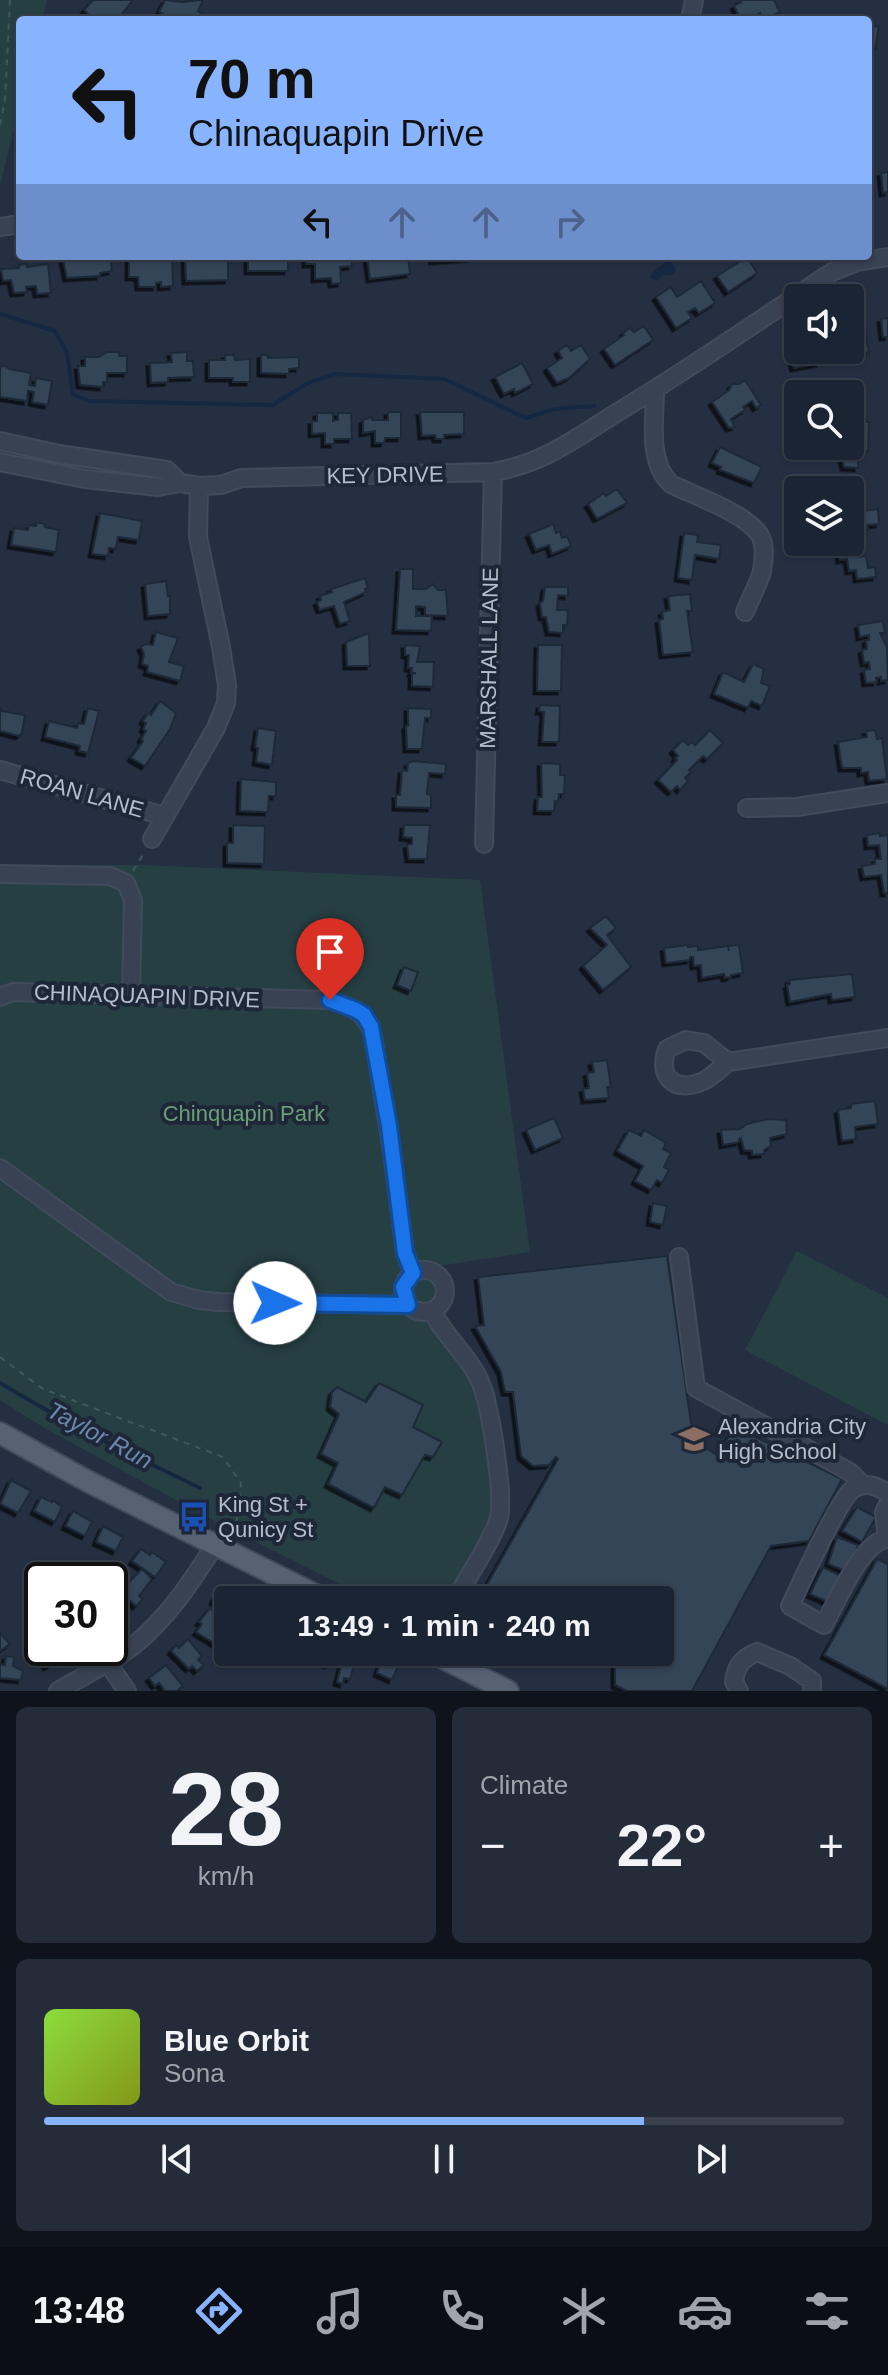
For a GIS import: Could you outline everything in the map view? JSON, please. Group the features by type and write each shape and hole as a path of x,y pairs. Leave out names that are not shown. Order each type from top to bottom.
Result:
{"main road":[{"path":"0,1433 223,1539 302,1586"},
{"path":"459,1666 508,1691"}],"street":[{"name":"KEY DRIVE","path":"180,483 199,486 221,485 241,478 493,472 521,468 546,457 655,390 832,272 869,260"},
{"path":"655,390 654,445 665,479 738,517 757,531 762,541 764,555 761,573 745,612"},
{"path":"0,441 59,454 167,470 180,483"},
{"path":"0,462 134,486 158,487 180,483"},
{"name":"MARSHALL LANE","path":"484,844 493,472"},
{"path":"152,839 216,728 226,703 223,660 198,537 199,486"},
{"name":"ROAN LANE","path":"0,770 164,816"},
{"path":"747,808 797,807 888,793"},
{"path":"0,874 110,876 126,883 133,900 131,995"},
{"name":"CHINAQUAPIN DRIVE","path":"0,997 13,992 330,1000 364,1015 371,1027 376,1048 405,1253 413,1273 403,1287 408,1305"},
{"path":"728,1062 888,1038"},
{"path":"0,1168 171,1292 199,1300 408,1305 420,1312 432,1311 443,1301 443,1282 433,1272 413,1273"},
{"path":"679,1257 696,1388 850,1472 863,1485"},
{"path":"432,1311 439,1326 480,1380 486,1398 500,1502 498,1522 463,1586"},
{"path":"888,1493 874,1485 863,1485 845,1496 790,1606 824,1625 867,1548 880,1539 888,1539 884,1512 888,1504"},
{"path":"128,1649 170,1610 223,1539"},
{"path":"739,1691 734,1682 735,1668 744,1657 757,1652 790,1666 812,1681 812,1691"},
{"path":"58,1691 100,1666"},
{"path":"110,1666 127,1691"}],"path":[{"path":"0,125 10,0"},
{"path":"126,883 152,839"},
{"path":"0,1357 43,1389 223,1457 241,1483 237,1519 223,1539"}],"green space":[{"path":"0,0 47,0 43,16 16,16 16,122 0,185"},
{"name":"Chinquapin Park","path":"0,865 142,865 480,880 530,1252 432,1267 438,1303 495,1389 507,1490 507,1523 473,1586 344,1586 207,1517 41,1426 0,1400"},
{"path":"797,1251 888,1298 888,1425 745,1350"}],"water":[{"path":"670,260 676,269 673,275 663,275 657,281 650,277 654,270"}],"building":[{"path":"93,0 133,0 120,16 88,16 84,10"},
{"path":"165,0 203,0 198,11 206,16 166,16 159,12"},
{"path":"774,0 780,12 772,16 762,16 760,13 739,16 734,6 741,2"},
{"path":"872,26 879,27 875,49 872,49"},
{"path":"888,172 888,192 883,193 881,173"},
{"path":"63,260 111,260 112,271 100,273 100,276 67,278"},
{"path":"129,260 172,260 173,286 161,287 161,282 156,283 156,287 139,287 138,277 129,277"},
{"path":"185,260 231,260 228,263 228,280 186,281"},
{"path":"248,260 288,260 288,271 248,271"},
{"path":"306,260 351,260 352,266 340,267 341,283 332,284 331,278 315,279 315,264 306,264"},
{"path":"368,260 408,260 410,274 370,279"},
{"path":"742,260 749,260 757,273 728,292 717,276"},
{"path":"27,264 27,267 48,264 51,293 37,294 36,286 26,287 27,292 14,293 11,280 3,281 1,269 19,268 19,265"},
{"path":"701,281 715,303 699,313 695,308 688,312 692,318 676,328 656,297 671,287 677,297"},
{"path":"888,318 888,337 883,337 881,319"},
{"path":"644,326 653,340 615,365 604,349 630,328 634,332"},
{"path":"864,330 869,352 864,353"},
{"path":"567,345 571,351 581,345 590,359 569,378 557,383 547,368 562,358 558,351"},
{"path":"107,352 127,356 127,373 107,373 107,382 103,382 103,387 80,385 78,366 85,366 85,357 99,357"},
{"path":"187,352 187,361 193,361 194,377 168,378 168,382 151,383 150,363 172,362 171,353"},
{"path":"225,355 234,355 235,360 250,359 250,382 209,378 209,360 225,360"},
{"path":"261,355 268,355 268,358 299,357 299,368 289,369 289,374 261,373"},
{"path":"522,363 533,384 515,393 514,389 504,394 495,377"},
{"path":"793,364 815,364 794,368"},
{"path":"3,365 31,373 29,385 35,386 36,378 52,381 48,405 32,402 34,392 28,391 27,401 0,397 0,368"},
{"path":"745,380 761,405 756,408 752,401 743,407 745,410 731,419 735,427 729,428 712,402 729,390 732,384"},
{"path":"388,412 401,412 401,438 385,438 384,443 375,443 375,431 363,433 363,420 372,417 372,420 388,420"},
{"path":"420,412 464,412 464,434 444,435 444,439 436,439 435,435 422,436"},
{"path":"317,413 333,413 333,421 338,420 338,413 351,413 352,439 334,439 334,444 325,444 325,433 312,434 312,421 317,421"},
{"path":"864,422 869,422 868,451 864,451"},
{"path":"720,447 762,467 754,483 720,470 721,467 712,463"},
{"path":"842,460 858,460 858,468 844,467"},
{"path":"617,489 627,503 597,519 588,504 604,493 606,496"},
{"path":"878,509 879,524 867,525 868,530 864,530 864,511"},
{"path":"100,513 142,521 139,540 118,537 116,549 109,548 108,556 92,554"},
{"path":"36,522 59,530 56,552 11,545 14,528 28,530 29,525 36,526"},
{"path":"553,524 556,533 560,531 562,538 567,536 571,546 552,554 549,545 536,550 529,534"},
{"path":"684,533 698,535 697,542 721,545 719,559 695,555 692,580 678,578"},
{"path":"839,556 866,556 868,568 875,567 876,577 857,579 856,570 849,571 847,559 840,560"},
{"path":"400,569 413,569 413,589 426,589 433,584 438,590 446,590 448,616 425,615 425,607 416,606 416,616 432,616 431,631 396,630"},
{"path":"365,578 366,592 344,602 350,621 340,624 334,606 320,610 317,602 321,600 320,596 332,592 331,589"},
{"path":"166,581 170,614 148,616 145,584"},
{"path":"545,587 568,587 568,596 558,595 557,610 568,610 563,633 549,632 546,617 542,617 540,603"},
{"path":"690,594 692,611 687,611 693,652 663,655 659,620 663,619 662,612 670,610 668,596"},
{"path":"883,621 885,633 880,633 887,647 888,680 881,681 881,677 876,678 877,682 866,683 864,670 870,669 869,662 864,663 862,650 867,649 869,635 860,637 858,625"},
{"path":"156,632 178,638 169,662 184,666 180,681 147,672 148,666 142,664 144,654 141,647 153,645"},
{"path":"369,633 370,666 347,666 346,642"},
{"path":"405,645 420,646 417,662 434,662 433,687 412,686 412,674 416,673 411,673 412,668 408,668 409,655 405,655"},
{"path":"538,645 562,645 561,691 537,691"},
{"path":"753,664 764,669 761,683 770,686 762,706 751,701 748,708 714,694 723,672 744,682"},
{"path":"160,701 176,713 170,729 145,766 131,758 143,741 146,723 143,721"},
{"path":"540,705 560,706 559,742 542,742 544,712 539,711"},
{"path":"0,708 25,715 19,736 0,731"},
{"path":"88,708 99,711 88,753 79,751 80,746 45,737 49,721 77,728 78,723 84,724"},
{"path":"408,708 431,709 431,718 425,718 422,749 407,749"},
{"path":"258,728 276,731 272,765 256,762"},
{"path":"710,730 723,743 707,759 703,756 689,770 691,772 685,778 688,781 680,790 677,786 671,792 658,780 677,760 675,758 678,756 673,750 683,740 688,745 692,742 695,745"},
{"path":"875,730 877,739 882,738 887,779 869,781 868,772 861,773 861,768 842,768 838,742 867,737 866,731"},
{"path":"408,763 446,764 445,774 429,773 427,794 431,795 431,808 396,807 402,770 407,771"},
{"path":"541,763 560,764 560,775 565,775 564,794 559,794 554,811 537,811 538,797 542,797"},
{"path":"241,779 276,782 276,796 269,796 268,812 240,811"},
{"path":"233,825 265,826 264,864 227,863 227,843 233,843"},
{"path":"404,825 430,825 427,859 409,859 407,845 412,844 412,838 403,837"},
{"path":"880,833 880,836 888,835 888,893 884,893 881,875 864,877 862,866 875,864 875,859 881,859 879,845 868,846 867,835"},
{"path":"606,916 616,928 607,935 631,967 603,990 583,966 607,945 590,928"},
{"path":"739,945 743,973 725,978 724,974 702,978 701,965 694,966 693,957 666,963 664,948 698,946 698,950"},
{"path":"404,967 418,972 411,991 397,985"},
{"path":"852,974 855,997 832,1000 831,994 790,1002 789,980"},
{"path":"607,1060 611,1087 607,1087 609,1098 585,1100 583,1089 589,1088 587,1073 594,1072 592,1062"},
{"path":"875,1101 878,1124 855,1127 856,1139 842,1141 838,1110 851,1108 851,1104"},
{"path":"554,1118 563,1138 535,1150 526,1130"},
{"path":"768,1119 786,1120 787,1134 770,1138 771,1146 764,1150 764,1154 752,1155 752,1151 744,1150 741,1138 739,1142 723,1145 721,1130 740,1129"},
{"path":"629,1130 641,1136 644,1130 666,1143 663,1149 671,1153 664,1167 669,1170 662,1183 657,1180 651,1190 635,1181 643,1166 617,1151"},
{"path":"653,1203 667,1206 663,1225 650,1222"},
{"path":"667,1256 691,1423 703,1431 697,1442 717,1455 735,1427 842,1479 809,1541 771,1546 692,1691 627,1691 615,1685 615,1666 674,1666 674,1586 486,1586 558,1459 556,1457 549,1465 533,1466 521,1456 513,1392 505,1392 501,1372 475,1326 484,1325 478,1277"},
{"path":"379,1383 423,1405 413,1427 442,1442 433,1457 425,1455 402,1495 385,1487 374,1508 328,1484 338,1463 321,1454 339,1414 330,1407 332,1392 337,1387 366,1402"},
{"path":"11,1480 31,1491 18,1513 0,1504"},
{"path":"41,1497 53,1500 62,1507 55,1522 34,1511"},
{"path":"857,1507 876,1517 862,1542 842,1531"},
{"path":"73,1511 92,1522 85,1536 65,1526"},
{"path":"103,1526 123,1537 116,1551 96,1542"},
{"path":"837,1537 858,1545 848,1572 828,1564"},
{"path":"141,1549 150,1555 152,1552 166,1562 155,1577 132,1561"},
{"path":"877,1559 888,1564 888,1689 824,1655"},
{"path":"823,1567 843,1577 830,1603 810,1594"},
{"path":"142,1569 152,1579 139,1596 143,1599 136,1606 128,1599 128,1583"},
{"path":"210,1608 214,1612 214,1643 196,1632 202,1624 199,1622"},
{"path":"0,1633 10,1644 0,1651"},
{"path":"188,1639 202,1656 198,1660 204,1665 197,1671 192,1666 189,1669 171,1651"},
{"path":"6,1656 14,1657 13,1666 23,1671 21,1680 0,1678 0,1664 5,1665"},
{"path":"166,1665 183,1686 177,1691 165,1691 159,1683 155,1686 149,1678"},
{"path":"341,1666 354,1666 350,1679 344,1678 343,1684 337,1682"},
{"path":"379,1666 398,1666 392,1680 377,1673"}],"waterway":[{"path":"0,314 55,331 67,353 73,394 89,401 273,405 308,383 335,374 444,379 526,418 554,409 594,406"},
{"name":"Taylor Run","path":"0,1383 79,1429 200,1488"}],"place":[{"name":"Alexandria City High School","path":"694,1439"},
{"name":"King St + Qunicy St","path":"194,1517"}],"route":[{"path":"275,1303 408,1305 403,1287 413,1273 405,1253 371,1027 364,1015 330,1000"}]}
